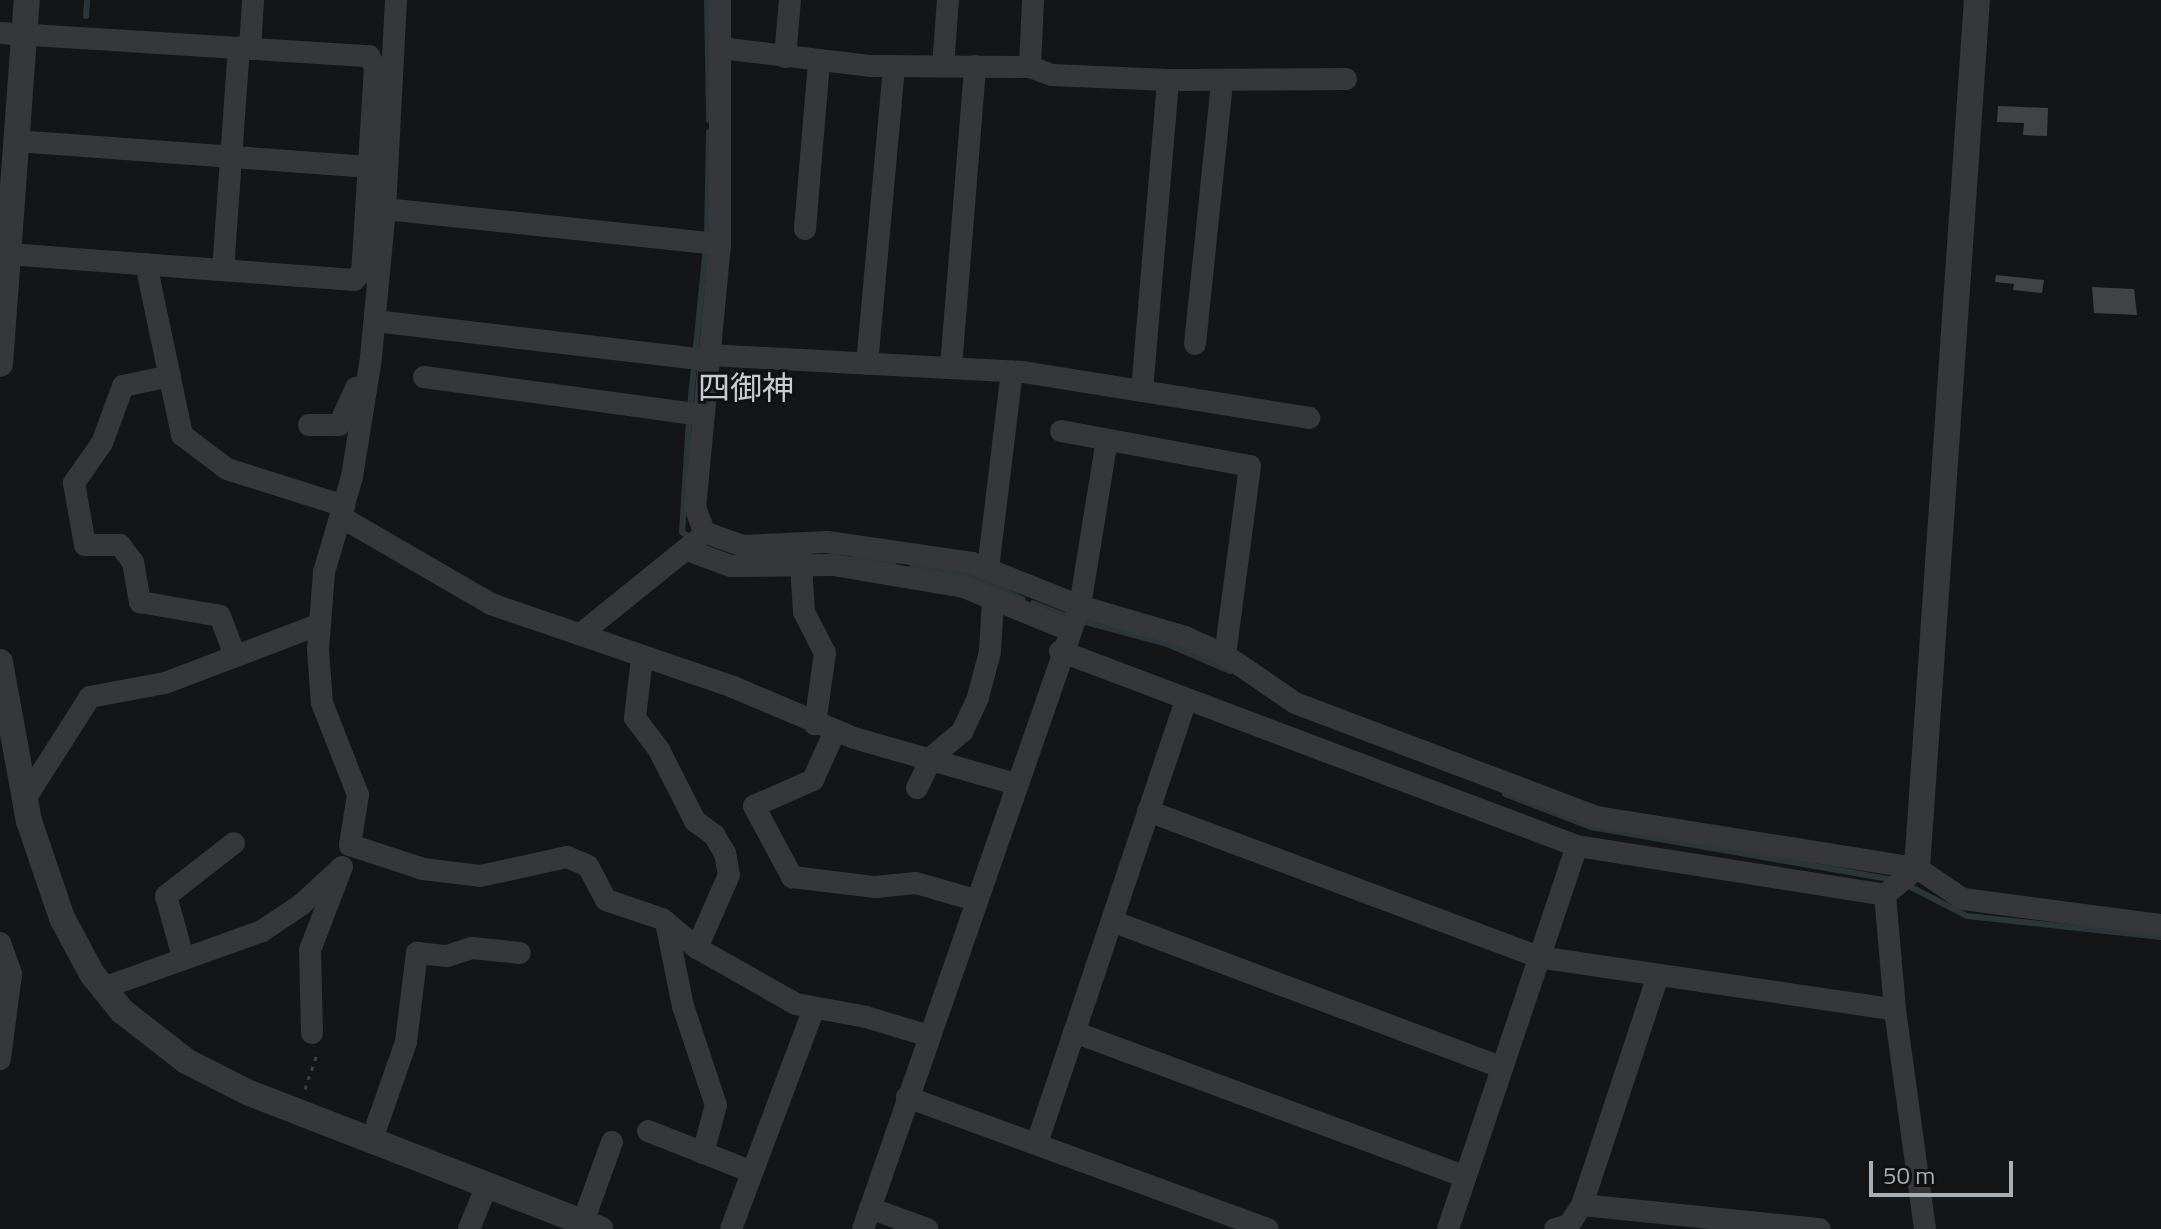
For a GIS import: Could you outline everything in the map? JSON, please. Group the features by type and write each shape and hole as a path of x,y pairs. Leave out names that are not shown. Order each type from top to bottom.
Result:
{"street":[{"path":"0,364 16,141 12,33 27,0"},
{"path":"223,270 231,158 253,0"},
{"path":"312,1033 310,950 350,845 358,795 322,703 320,624 324,572 342,511 371,358 385,209 396,0"},
{"path":"695,541 693,413 701,358 710,243 720,0"},
{"path":"785,57 790,0"},
{"path":"943,66 948,0"},
{"path":"1030,67 1033,0"},
{"path":"1060,651 1577,846 1885,895 1917,868 1977,0"},
{"path":"8,254 354,280 362,272 375,68 369,56 12,33"},
{"path":"720,48 819,61 894,66 1030,67 1052,75 1222,81 1346,79"},
{"path":"805,229 819,61"},
{"path":"867,364 894,66"},
{"path":"951,367 975,66"},
{"path":"1142,391 1168,80"},
{"path":"1195,344 1222,81"},
{"path":"16,141 369,167"},
{"path":"385,209 710,243"},
{"path":"146,264 182,435 227,469 342,511 491,604 733,687 825,728 1016,784"},
{"path":"375,321 701,358 1012,371 1309,418"},
{"path":"309,425 339,425 344,420 371,358"},
{"path":"988,569 1012,371"},
{"path":"170,376 123,386 102,443 74,483 85,545 120,545 133,562 140,602 220,616 235,656"},
{"path":"424,377 693,413"},
{"path":"1061,431 1250,466 1225,655"},
{"path":"927,1229 867,1219 1060,651 1080,606 1107,440"},
{"path":"695,541 731,566 841,544 988,569 1080,606 1185,637 1225,655 1295,703 1597,817 1917,868 1963,899 2161,925"},
{"path":"582,633 695,541"},
{"path":"800,553 951,584 1069,630"},
{"path":"800,553 804,612 825,653 825,728 813,780 754,806 792,877 875,887 916,883 975,900"},
{"path":"917,788 932,757 962,732 978,697 990,652 993,598"},
{"path":"25,799 90,697 165,683 320,624"},
{"path":"642,658 635,718 659,750 695,821 714,835 725,853 729,875 697,948"},
{"path":"0,662 25,799 62,918 103,988 122,1011 186,1061 297,1111 592,1226 612,1142"},
{"path":"1037,1143 1186,699"},
{"path":"1148,811 1538,957 1895,1010"},
{"path":"183,957 166,896 234,843"},
{"path":"350,845 423,869 480,876 567,857 588,866 606,900 666,922 697,948 796,1004 866,1017 929,1036"},
{"path":"1448,1229 1577,846"},
{"path":"103,988 262,931 301,905 342,867"},
{"path":"1885,895 1895,1010 1925,1229"},
{"path":"1112,921 1501,1067"},
{"path":"666,922 683,1006 716,1105 703,1153"},
{"path":"0,1059 11,974 1,946"},
{"path":"372,1139 406,1042 417,953 447,956 472,948 520,953"},
{"path":"1555,1229 1569,1225 1582,1205 1658,975"},
{"path":"731,1229 814,1008"},
{"path":"1074,1032 1465,1177"},
{"path":"907,1097 1268,1229"},
{"path":"648,1131 752,1172"},
{"path":"469,1229 487,1185"},
{"path":"1582,1205 1820,1229"}],"path":[{"path":"297,1111 319,1053 312,1033"}],"building":[{"path":"1998,106 2048,108 2047,136 2023,135 2024,123 1997,122"},
{"path":"1996,275 2044,280 2042,293 2013,290 2014,284 1995,282"},
{"path":"2092,287 2134,289 2137,315 2094,313"}],"waterway":[{"path":"86,16 87,0"},
{"path":"707,0 709,120"},
{"path":"707,236 709,132"},
{"path":"690,407 706,247"},
{"path":"689,419 682,532 691,538"},
{"path":"856,557 893,564"},
{"path":"912,567 968,574 1022,599"},
{"path":"1033,603 1071,618"},
{"path":"1082,621 1167,644 1230,671"},
{"path":"1505,794 1591,827 1895,880"},
{"path":"1905,884 1967,916 2161,937"}],"district":[{"name":"四御神","path":"746,387"}]}
